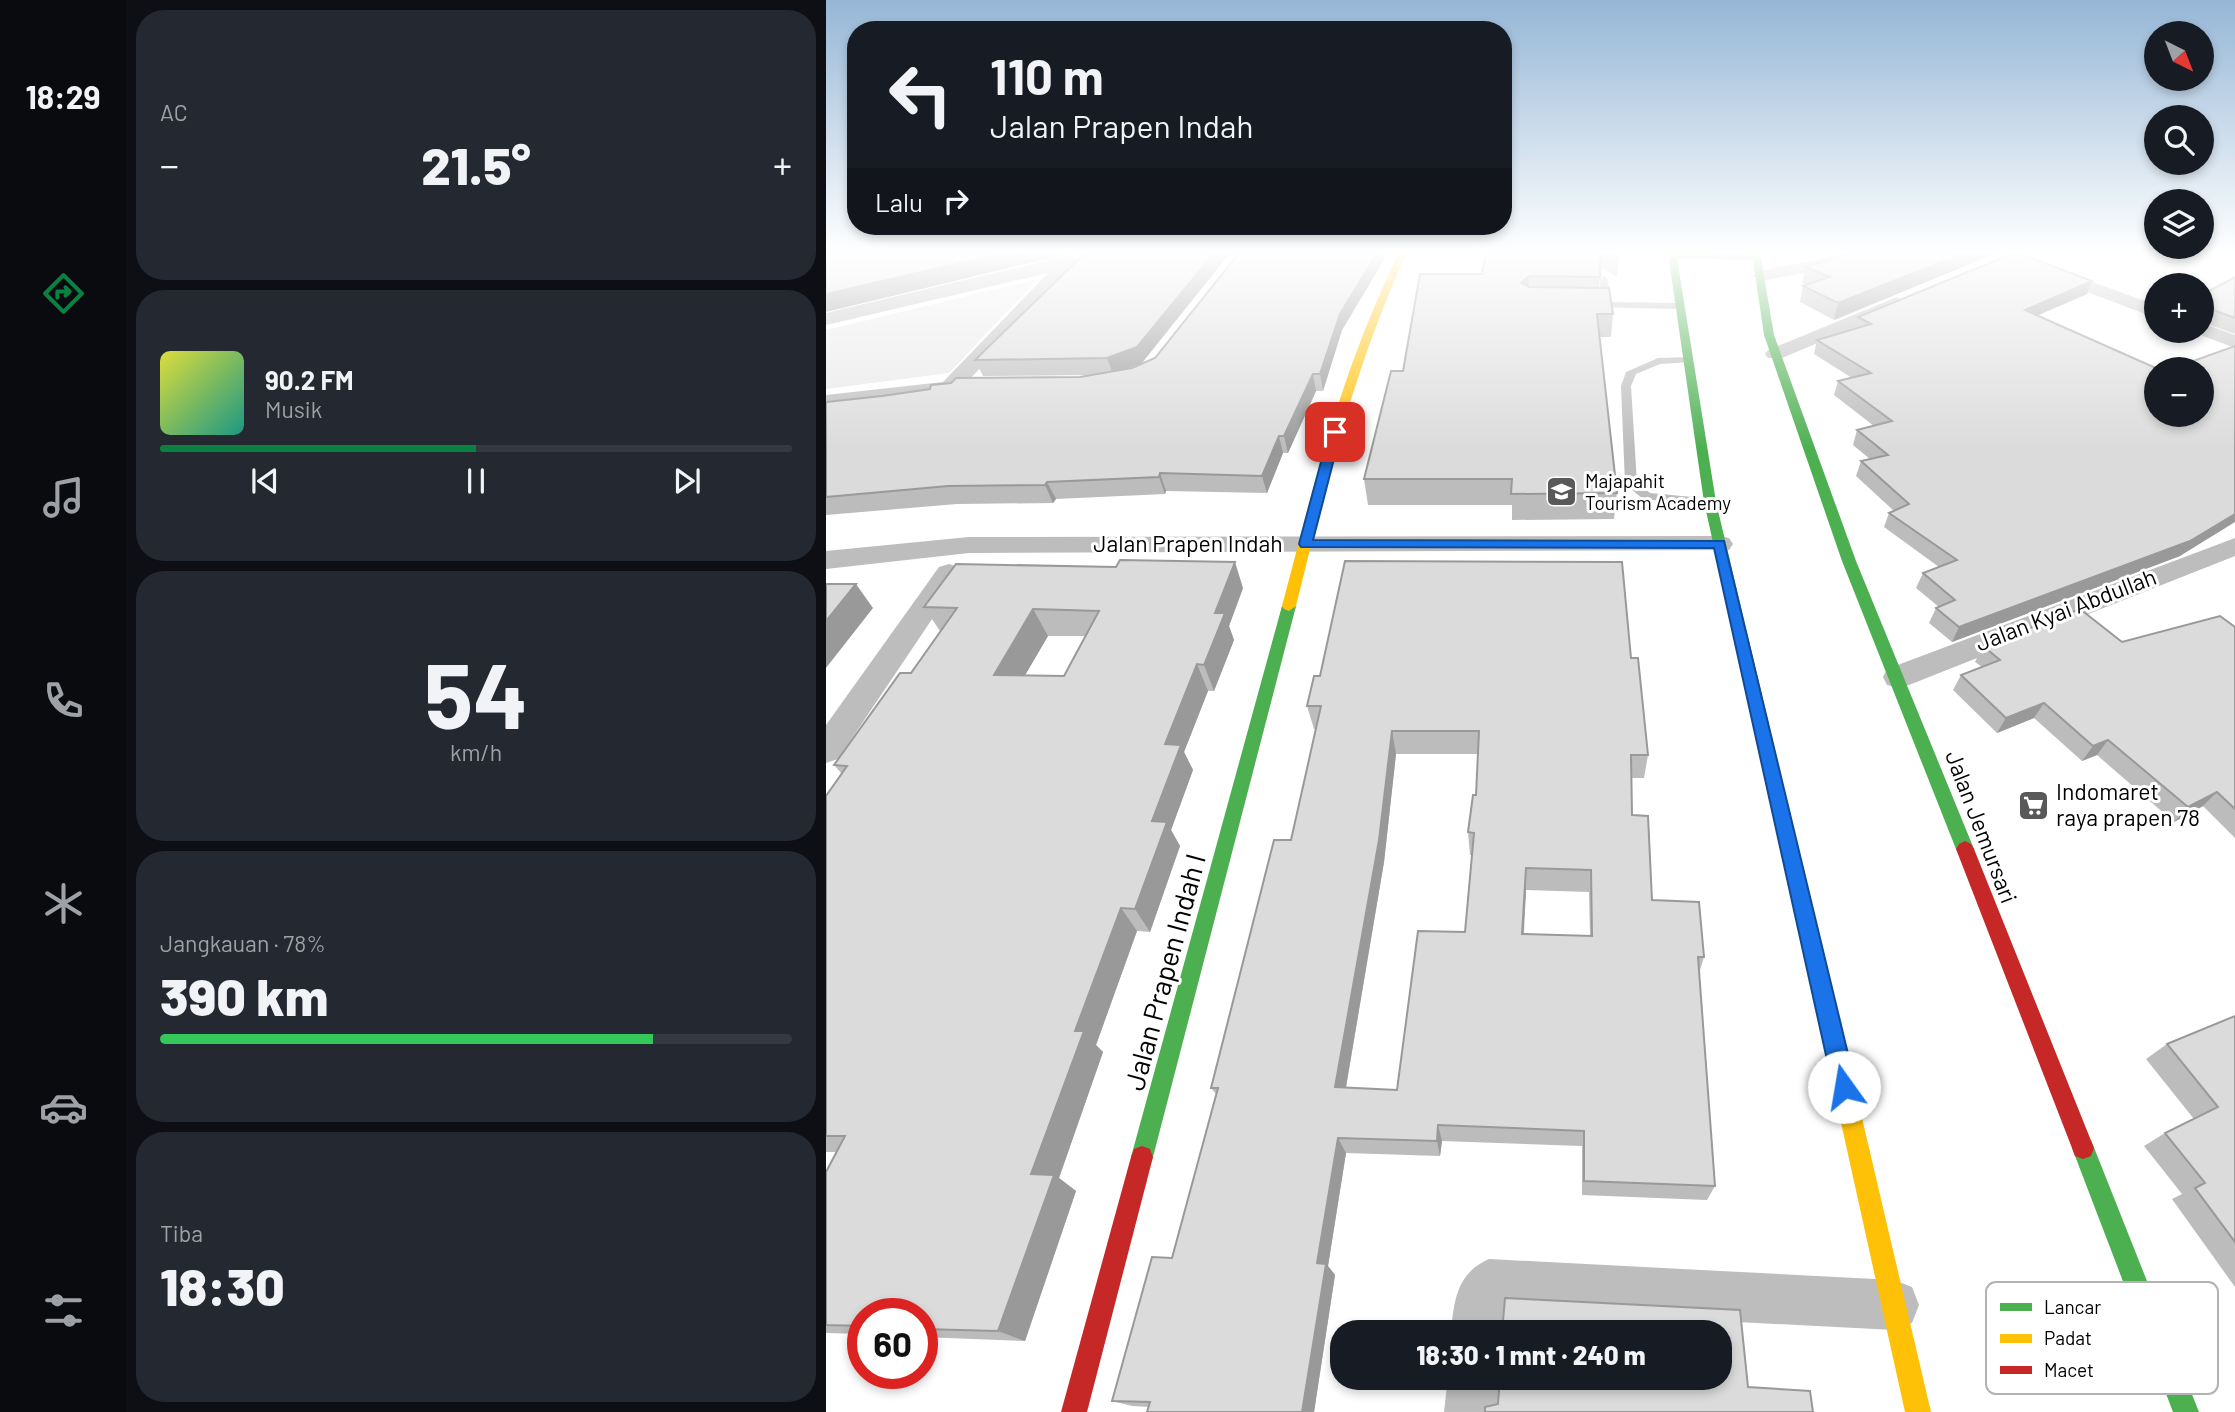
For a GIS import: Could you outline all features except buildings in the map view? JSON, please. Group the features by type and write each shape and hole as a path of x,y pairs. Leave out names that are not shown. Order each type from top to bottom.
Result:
{"main road":[{"name":"Jalan Prapen Indah I","path":"1074,1412 1342,406 1374,319"},
{"path":"1681,319 1710,502 1919,1412"},
{"name":"Jalan Jemursari","path":"1767,319 1775,354 1849,561 1898,677 2135,1282"},
{"name":"Jalan Jemursari","path":"2179,1394 2186,1412"}],"street":[{"path":"951,386 1015,319"},
{"path":"1775,354 1859,319"},
{"path":"2214,333 2234,340"},
{"path":"826,402 951,386 991,385"},
{"name":"Jalan Prapen Indah","path":"826,561 969,545 1720,544"},
{"path":"826,750 969,545"},
{"name":"Jalan Kyai Abdullah","path":"1898,677 2235,546"},
{"path":"1478,1320 1481,1292 1489,1284 1894,1305"},
{"path":"1471,1412 1473,1390"}],"lane":[{"path":"1688,360 1658,361 1631,372 1626,386 1631,484 1647,496 1710,502"}],"shaded area":[{"path":"872,319 1000,319 949,373 826,389 826,330"}],"traffic: fast":[{"path":"1682,319 1710,502 1742,641"},
{"path":"1766,319 1769,335 1849,561 1965,849"},
{"path":"1142,1157 1289,606"},
{"path":"2083,1148 2135,1282"},
{"path":"2179,1394 2186,1412"}],"traffic: slow":[{"path":"1289,606 1336,426 1374,319"},
{"path":"1817,969 1918,1412"}],"traffic: jam":[{"path":"1742,641 1817,969"},
{"path":"1965,849 2083,1148"},
{"path":"1074,1412 1142,1157"}],"place":[{"name":"Majapahit Tourism Academy","path":"1562,492"},
{"name":"Indomaret raya prapen 78","path":"2033,805"}],"route":[{"path":"1335,432 1305,544 1720,544 1844,1087"}]}
